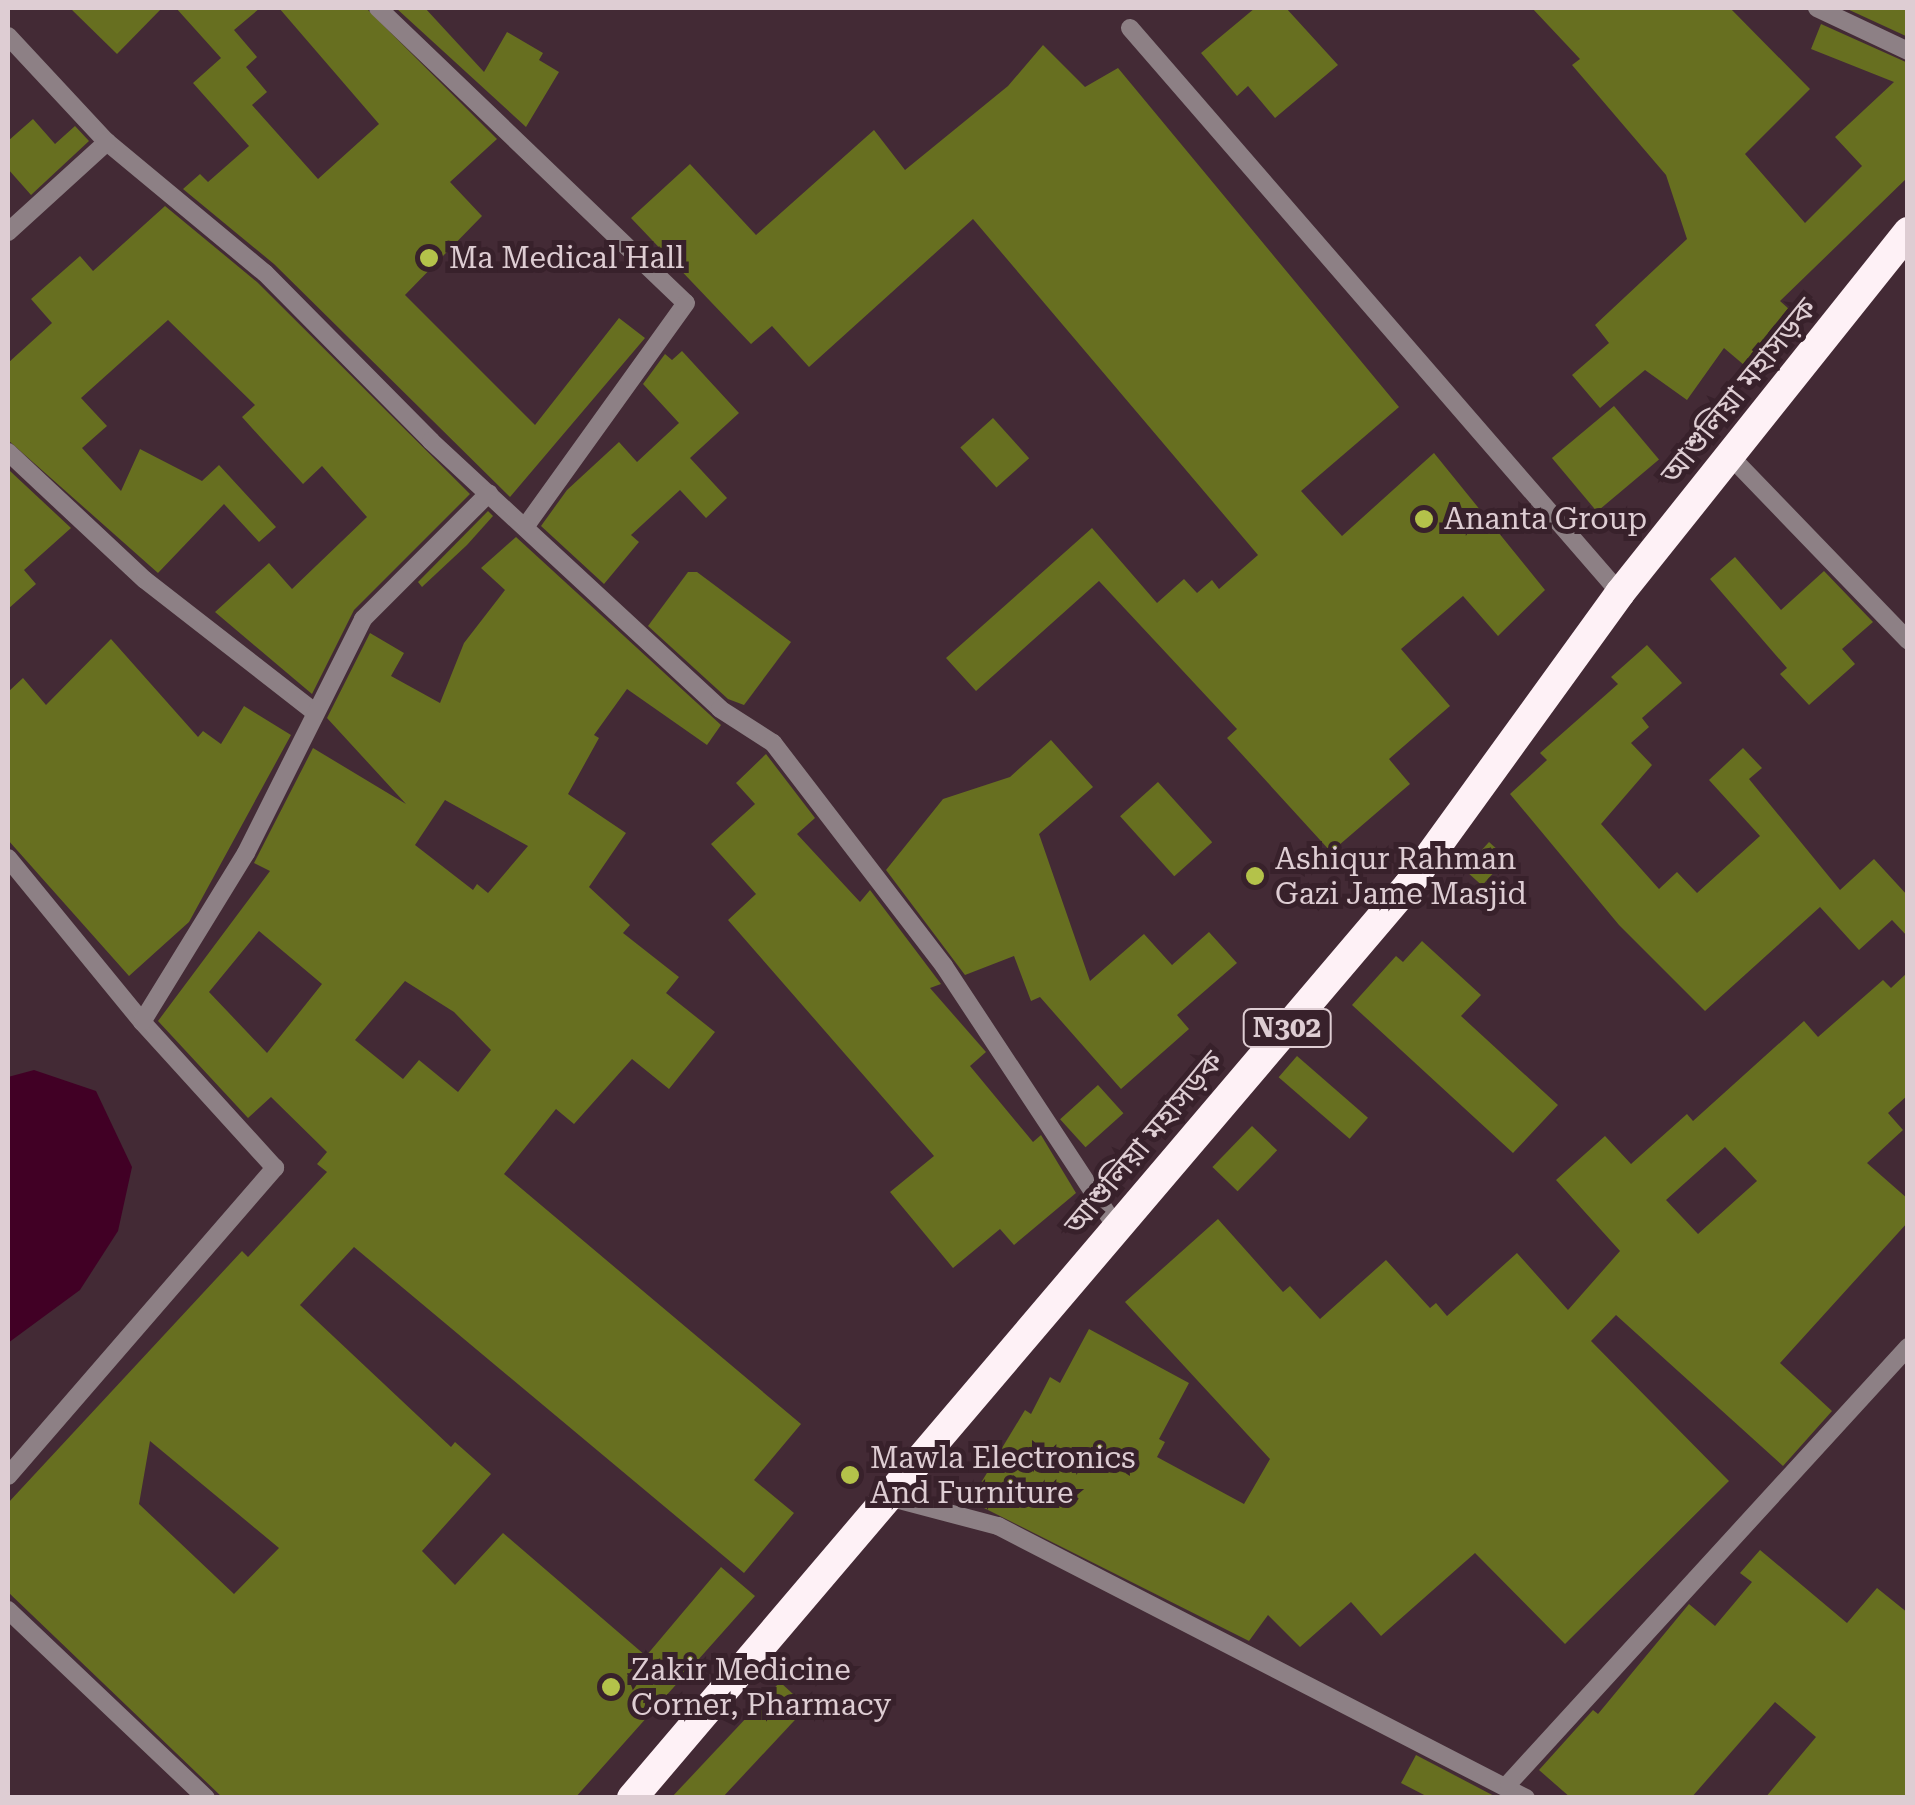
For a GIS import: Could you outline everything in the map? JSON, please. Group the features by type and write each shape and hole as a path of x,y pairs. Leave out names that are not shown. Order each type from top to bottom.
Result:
{"highway":[{"name":"আশুলিয়া মহাসড়ক","path":"632,1798 1408,886 1620,593 1908,232"}],"street":[{"path":"378,8 686,303 526,526"},
{"path":"1817,8 1908,51"},
{"path":"1130,28 1620,593"},
{"path":"8,36 107,142 265,273 489,493 720,708 773,743 944,966 1117,1228"},
{"path":"8,232 107,142"},
{"path":"8,452 145,580 313,711"},
{"path":"1730,456 1908,640"},
{"path":"142,1022 246,853 313,711 363,620 489,493"},
{"path":"8,858 142,1022 274,1168 8,1476"},
{"path":"1509,1783 1908,1346"},
{"path":"888,1497 998,1526 1509,1783 1526,1798"},
{"path":"8,1610 206,1798"}],"shaded area":[{"path":"34,1070 96,1091 132,1167 118,1231 80,1290 8,1343 8,1077"}],"building":[{"path":"70,8 162,8 117,54"},
{"path":"176,8 260,8 234,30 257,57 246,67 267,92 252,105 318,179 379,124 279,8 366,8 497,139 450,182 482,216 405,295 535,425 619,318 645,338 510,497 274,264 183,189 200,174 208,182 249,146 193,83 221,58"},
{"path":"396,8 425,8 484,72 507,32 543,53 539,60 559,72 526,127"},
{"path":"1255,8 1286,8 1338,65 1275,118 1248,86 1237,96 1201,53"},
{"path":"1532,8 1730,8 1810,89 1745,154 1805,223 1862,166 1835,137 1894,82 1811,49 1821,24 1908,63 1908,177 1780,301 1790,310 1744,365 1724,348 1687,400 1645,370 1600,408 1572,375 1609,343 1595,325 1687,239 1666,175 1572,65 1580,59"},
{"path":"1845,8 1908,8 1908,37"},
{"path":"1043,45 1085,87 1118,68 1399,407 1301,491 1342,536 1434,453 1545,590 1498,636 1463,596 1401,649 1450,706 1389,759 1410,784 1331,852 1227,738 1237,729 1099,581 976,691 946,658 1092,528 1157,603 1184,579 1197,593 1212,580 1219,589 1258,555 973,219 809,367 772,326 751,344 631,218 690,164 756,235 874,130 905,170 1008,86"},
{"path":"33,119 55,144 75,126 89,141 31,195 8,169 8,141"},
{"path":"165,206 257,282 470,494 354,610 312,694 215,612 269,563 292,589 367,517 322,466 303,484 242,417 255,405 168,320 81,398 107,426 82,448 121,491 140,449 202,481 219,465 276,527 259,542 224,504 158,573 8,440 8,363 52,323 31,299 80,256 93,271"},
{"path":"682,351 739,413 690,458 727,498 706,518 680,490 631,535 639,542 604,584 541,526 567,490 619,442 637,462 679,423 643,384 665,354 672,360"},
{"path":"1614,406 1659,460 1597,512 1552,458"},
{"path":"993,418 1029,458 996,488 960,447"},
{"path":"10,471 71,528 24,570 36,584 8,609"},
{"path":"488,511 493,516 422,587 418,582"},
{"path":"516,537 721,725 707,745 627,689 594,735 599,738 568,794 626,833 589,887 630,925 623,933 679,977 666,993 715,1032 669,1089 632,1059 574,1124 556,1109 504,1174 801,1424 754,1480 794,1513 744,1573 354,1247 300,1305 451,1447 455,1442 491,1474 422,1551 455,1585 503,1533 646,1656 721,1567 755,1596 575,1798 223,1798 8,1592 8,1503 242,1251 248,1257 327,1172 317,1164 327,1152 271,1097 248,1118 158,1021 270,871 254,863 313,748 406,804 327,718 370,633 404,653 391,676 440,703 464,643 505,590 481,568","holes":["445,800 528,846 488,893 477,884 473,890 415,845","259,931 322,984 267,1053 209,992","405,981 454,1012 491,1050 458,1092 419,1060 403,1079 355,1040","150,1441 279,1548 234,1594 139,1504"]},
{"path":"1735,557 1781,610 1824,571 1873,622 1842,649 1855,664 1809,705 1780,674 1787,668 1710,579"},
{"path":"688,572 697,572 791,642 744,705 728,699 648,626"},
{"path":"111,639 198,737 203,731 221,744 244,706 291,735 189,922 129,976 8,840 8,692 23,678 46,705"},
{"path":"1647,645 1682,683 1642,718 1649,727 1631,743 1652,765 1601,824 1659,889 1677,872 1697,893 1760,836 1709,780 1743,748 1762,768 1749,779 1840,890 1874,859 1908,896 1908,937 1892,920 1859,950 1820,907 1705,1011 1619,925 1510,794 1547,760 1540,753 1618,684 1611,677"},
{"path":"1051,740 1093,787 1039,834 1090,981 1144,934 1172,965 1209,932 1237,963 1177,1015 1189,1029 1121,1089 1040,997 1031,1001 1014,956 965,975 886,870 943,799 1010,777"},
{"path":"766,754 815,818 797,834 860,902 870,890 941,984 930,988 986,1052 970,1066 1033,1142 1041,1135 1076,1193 1014,1245 1000,1229 953,1268 890,1192 934,1156 728,920 756,894 711,844 755,804 736,783"},
{"path":"1158,782 1212,842 1174,876 1120,816"},
{"path":"1489,842 1507,858 1482,886 1464,869"},
{"path":"1422,941 1481,995 1461,1016 1558,1105 1513,1153 1352,1005 1396,956 1403,962"},
{"path":"1908,972 1908,1095 1888,1113 1903,1130 1867,1163 1908,1199 1908,1222 1780,1363 1832,1411 1783,1466 1616,1315 1591,1341 1729,1481 1565,1644 1475,1553 1381,1636 1351,1602 1300,1647 1268,1615 1249,1641 970,1501 1025,1410 1031,1414 1050,1377 1060,1383 1089,1329 1189,1383 1159,1439 1165,1442 1157,1457 1244,1504 1270,1459 1125,1302 1218,1219 1283,1292 1290,1286 1320,1319 1386,1260 1430,1308 1436,1303 1447,1316 1517,1253 1568,1310 1620,1251 1556,1180 1605,1136 1631,1164 1687,1114 1693,1121 1804,1021 1818,1037 1883,980 1891,988","holes":["1725,1147 1757,1181 1698,1234 1666,1200"]},
{"path":"1297,1056 1368,1118 1350,1139 1279,1077"},
{"path":"1098,1085 1123,1113 1086,1147 1060,1119"},
{"path":"1252,1126 1277,1150 1238,1191 1212,1167"},
{"path":"1760,1550 1847,1623 1877,1588 1908,1613 1908,1798 1765,1798 1816,1737 1775,1702 1691,1798 1571,1798 1539,1770 1593,1710 1598,1714 1689,1604 1715,1626 1752,1582 1740,1573"},
{"path":"780,1682 807,1707 722,1798 671,1798"},
{"path":"1416,1755 1498,1798 1430,1798 1401,1783"}],"place":[{"name":"Ma Medical Hall","path":"429,258"},
{"name":"Ananta Group","path":"1424,519"},
{"name":"Ashiqur Rahman Gazi Jame Masjid","path":"1255,876"},
{"name":"Mawla Electronics And Furniture","path":"850,1475"},
{"name":"Zakir Medicine Corner, Pharmacy","path":"611,1687"}]}
